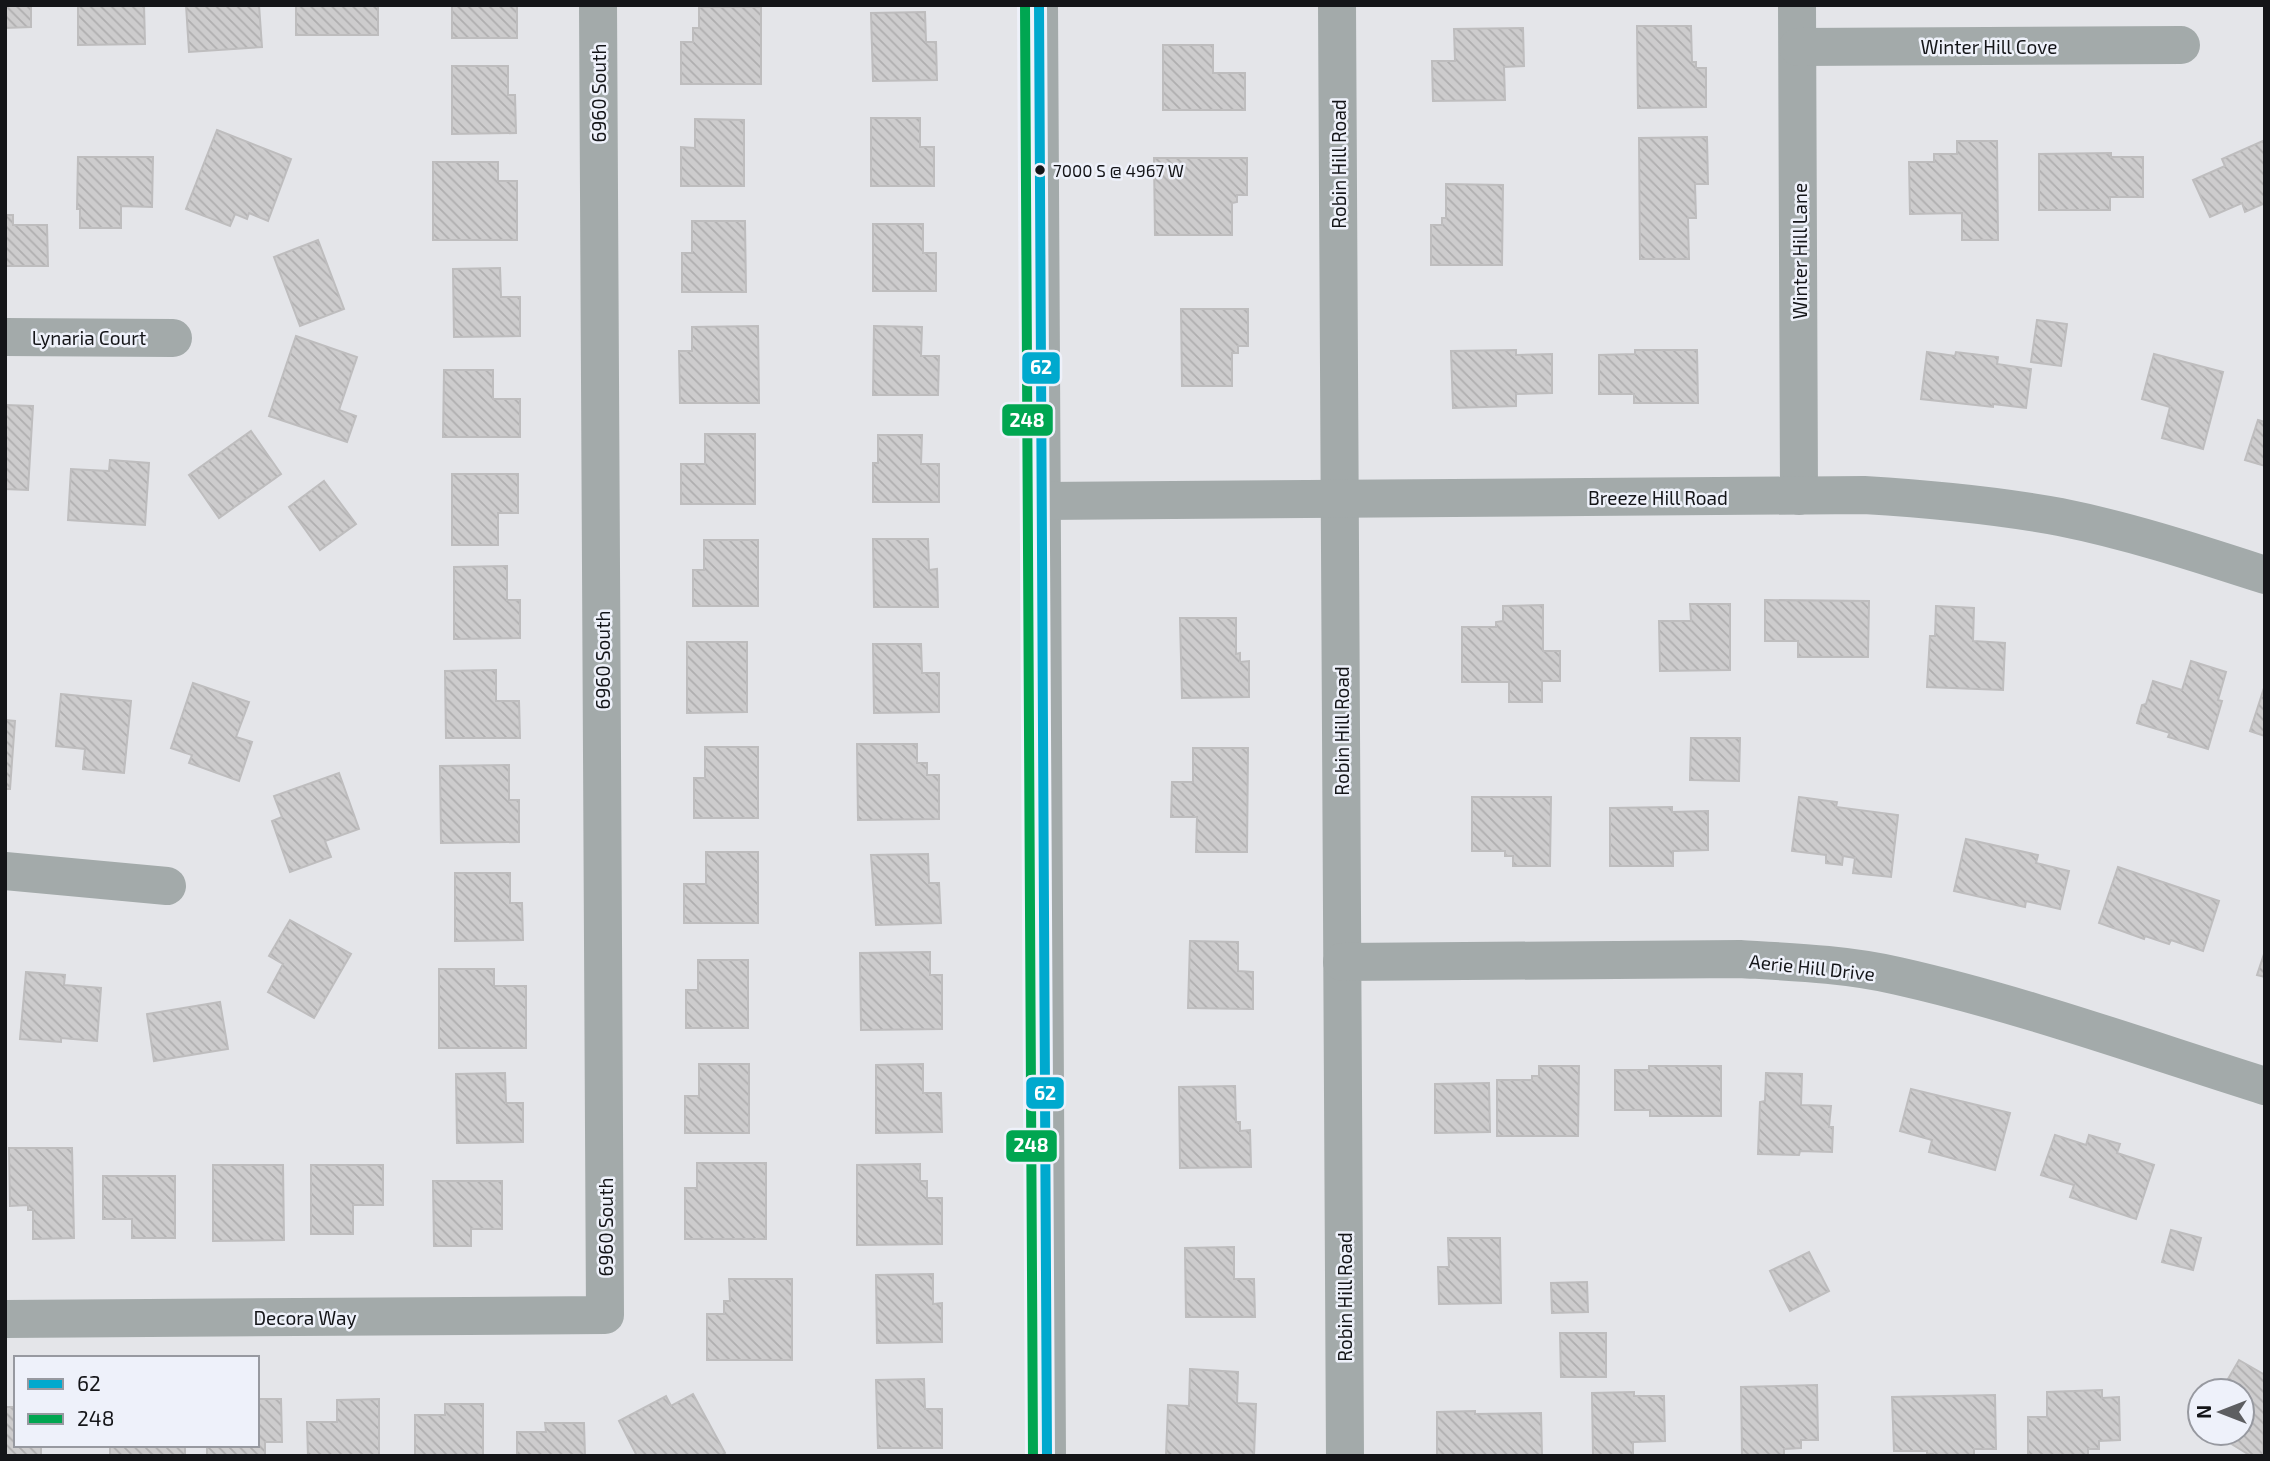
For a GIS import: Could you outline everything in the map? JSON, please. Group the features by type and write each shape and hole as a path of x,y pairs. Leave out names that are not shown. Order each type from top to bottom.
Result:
{"street":[{"name":"6960 South","path":"598,5 605,1315"},
{"path":"1039,5 1047,1456"},
{"name":"Robin Hill Road","path":"1337,5 1345,1456"},
{"name":"Winter Hill Lane","path":"1797,5 1800,496"},
{"name":"Winter Hill Cove","path":"1798,47 2181,45"},
{"name":"Lynaria Court","path":"5,337 173,338"},
{"name":"Breeze Hill Road","path":"1041,501 1864,495 1995,506 2048,515 2125,532 2265,575"},
{"path":"5,871 167,886"},
{"name":"Aerie Hill Drive","path":"1342,962 1740,959 1802,963 1883,974 2018,1009 2265,1086"},
{"name":"Decora Way","path":"5,1319 605,1315"}],"building":[{"path":"5,5 31,5 31,27 5,28"},
{"path":"78,5 144,5 145,44 78,45"},
{"path":"186,5 259,5 262,47 189,52"},
{"path":"296,5 378,5 378,35 296,35"},
{"path":"452,5 517,5 517,38 452,38"},
{"path":"699,7 761,7 761,84 681,84 681,42 693,42 693,28 699,28"},
{"path":"925,12 926,42 936,42 937,80 873,81 871,13"},
{"path":"1637,26 1691,26 1692,62 1696,62 1696,68 1706,68 1706,107 1638,108"},
{"path":"1523,28 1524,66 1504,67 1505,100 1433,101 1432,61 1455,61 1454,29"},
{"path":"1163,45 1213,45 1213,73 1245,73 1245,110 1163,110"},
{"path":"452,66 508,66 508,95 515,95 516,133 452,134"},
{"path":"871,118 920,118 920,147 934,147 934,186 871,186"},
{"path":"695,119 744,120 744,186 681,186 681,147 695,148"},
{"path":"217,130 291,159 268,221 249,213 247,219 235,214 230,226 186,209"},
{"path":"1707,137 1708,184 1695,184 1696,218 1688,218 1689,259 1640,259 1639,138"},
{"path":"2265,140 2265,203 2245,212 2242,203 2210,217 2193,180 2225,166 2222,159"},
{"path":"1957,141 1997,141 1998,240 1962,240 1962,213 1910,214 1909,162 1934,162 1934,154 1957,154"},
{"path":"2111,153 2111,157 2143,157 2143,197 2110,197 2110,210 2039,210 2039,154"},
{"path":"78,157 153,157 152,207 121,206 121,228 80,228 80,209 77,209"},
{"path":"1154,158 1247,158 1247,195 1237,195 1237,202 1232,203 1232,235 1155,235"},
{"path":"433,162 498,162 498,181 517,181 517,240 433,240"},
{"path":"1446,184 1503,185 1502,265 1431,265 1431,225 1442,225 1442,218 1446,218"},
{"path":"5,215 13,215 13,225 47,225 48,266 5,266"},
{"path":"692,221 745,221 746,292 682,292 682,253 692,253"},
{"path":"873,224 923,224 923,253 936,253 936,291 873,291"},
{"path":"318,240 344,309 300,326 274,257"},
{"path":"500,268 501,297 520,297 520,336 454,337 453,269"},
{"path":"1181,309 1248,309 1248,346 1238,346 1238,353 1232,353 1232,386 1182,386"},
{"path":"2037,320 2067,324 2061,366 2031,362"},
{"path":"758,326 759,403 680,403 679,351 692,351 692,327"},
{"path":"874,326 922,327 921,356 939,356 938,395 873,395"},
{"path":"296,336 357,357 339,410 356,416 347,442 269,416"},
{"path":"1516,350 1516,355 1552,354 1552,393 1516,394 1516,406 1453,408 1451,351"},
{"path":"1635,350 1697,350 1698,403 1634,403 1634,394 1599,394 1599,355 1635,354"},
{"path":"1927,352 1998,357 1997,364 2031,369 2026,408 1921,399"},
{"path":"2154,354 2223,372 2203,449 2162,438 2170,407 2142,399"},
{"path":"444,370 493,370 493,399 520,399 520,437 443,437"},
{"path":"5,405 33,406 28,490 5,489"},
{"path":"2258,420 2265,422 2265,466 2245,460"},
{"path":"251,431 281,474 219,518 189,475"},
{"path":"705,434 755,434 755,504 681,504 681,464 705,464"},
{"path":"878,435 922,435 921,464 939,464 939,502 873,502 873,463 878,463"},
{"path":"110,460 149,463 145,525 68,520 71,469 109,471"},
{"path":"452,474 518,474 518,513 498,513 498,545 452,545"},
{"path":"324,481 356,524 320,550 289,507"},
{"path":"873,539 928,539 929,570 937,569 938,607 874,607"},
{"path":"704,540 758,540 758,606 693,606 693,570 704,570"},
{"path":"507,566 507,600 520,600 520,638 454,639 454,567"},
{"path":"1765,600 1869,601 1868,657 1798,657 1798,641 1765,641"},
{"path":"1690,604 1730,604 1730,670 1660,671 1659,621 1691,621"},
{"path":"1543,605 1543,651 1560,651 1560,681 1542,681 1542,702 1509,702 1509,682 1462,682 1462,627 1496,627 1496,622 1503,621 1503,606"},
{"path":"1936,606 1974,608 1973,641 2005,643 2003,690 1927,687 1930,636 1935,636"},
{"path":"1180,618 1236,618 1236,654 1240,653 1240,662 1249,661 1249,697 1182,698"},
{"path":"687,642 747,642 747,712 687,713"},
{"path":"873,644 921,644 922,673 939,673 939,712 874,713"},
{"path":"2191,661 2226,672 2218,700 2222,701 2208,749 2168,737 2170,733 2137,723 2153,681 2182,690"},
{"path":"496,670 496,701 519,701 520,738 446,738 445,671"},
{"path":"193,683 249,702 236,737 252,742 239,781 189,763 192,755 171,748"},
{"path":"2265,688 2265,736 2250,731"},
{"path":"61,694 131,701 124,773 83,769 85,749 56,746"},
{"path":"5,720 15,721 10,789 5,789"},
{"path":"1691,738 1740,738 1739,781 1690,780"},
{"path":"857,744 917,744 917,763 927,763 927,775 939,775 939,819 858,820"},
{"path":"705,747 758,747 758,818 694,818 694,778 705,778"},
{"path":"1193,748 1248,748 1247,852 1196,852 1197,817 1171,817 1172,782 1193,782"},
{"path":"509,765 509,800 519,800 519,842 441,843 440,766"},
{"path":"339,773 359,829 325,841 331,857 290,872 272,821 282,817 274,796"},
{"path":"1472,797 1551,797 1550,866 1513,866 1513,856 1505,856 1505,851 1472,851"},
{"path":"1799,797 1837,802 1836,807 1898,815 1891,877 1853,873 1855,858 1843,856 1842,865 1826,863 1826,855 1792,851"},
{"path":"1672,807 1672,812 1708,811 1708,850 1673,851 1673,866 1610,866 1610,808"},
{"path":"1966,839 2038,855 2036,863 2069,871 2060,909 2026,901 2025,907 1954,891"},
{"path":"706,852 758,852 758,923 684,923 684,884 706,884"},
{"path":"928,854 929,883 939,883 941,923 876,925 871,855"},
{"path":"2118,867 2219,901 2203,951 2171,940 2169,944 2145,936 2144,939 2099,923"},
{"path":"455,873 510,873 510,903 522,903 523,940 455,941"},
{"path":"290,920 351,954 314,1018 268,992 283,964 269,956"},
{"path":"1190,941 1238,942 1238,971 1253,972 1253,1009 1188,1008"},
{"path":"2265,951 2265,977 2257,975"},
{"path":"930,952 930,975 942,975 942,1029 861,1030 860,953"},
{"path":"698,960 748,960 748,1028 686,1028 686,990 698,990"},
{"path":"439,969 494,969 494,986 526,986 526,1048 439,1048"},
{"path":"26,972 65,975 64,985 101,988 97,1041 20,1039"},
{"path":"220,1002 228,1049 154,1061 147,1014"},
{"path":"699,1064 749,1064 749,1133 685,1133 685,1096 699,1096"},
{"path":"923,1064 923,1093 941,1093 942,1132 876,1133 876,1065"},
{"path":"1539,1066 1579,1066 1578,1136 1497,1136 1497,1080 1532,1080 1532,1076 1539,1076"},
{"path":"1649,1066 1721,1066 1721,1116 1650,1116 1650,1110 1615,1110 1615,1070 1649,1070"},
{"path":"505,1073 506,1103 523,1103 523,1142 457,1143 456,1074"},
{"path":"1766,1073 1802,1074 1801,1105 1831,1106 1829,1127 1833,1127 1832,1152 1800,1151 1799,1155 1758,1154 1760,1102 1765,1101"},
{"path":"1489,1083 1490,1132 1435,1133 1435,1084"},
{"path":"1235,1086 1236,1122 1240,1122 1240,1131 1250,1130 1251,1167 1180,1168 1179,1087"},
{"path":"1911,1089 2010,1113 1995,1170 1929,1152 1932,1140 1900,1131"},
{"path":"2055,1135 2086,1145 2089,1135 2120,1144 2117,1153 2154,1165 2136,1219 2070,1197 2074,1185 2041,1175"},
{"path":"9,1148 72,1148 74,1238 33,1239 33,1210 28,1210 28,1205 10,1206"},
{"path":"697,1163 766,1163 766,1239 685,1239 685,1188 697,1188"},
{"path":"920,1164 920,1181 927,1181 927,1198 942,1198 942,1244 857,1245 857,1165"},
{"path":"213,1165 283,1165 284,1240 213,1241"},
{"path":"311,1165 383,1165 383,1205 353,1205 353,1234 311,1234"},
{"path":"103,1176 175,1176 175,1238 132,1238 132,1219 103,1219"},
{"path":"433,1181 502,1181 502,1229 471,1229 471,1246 434,1246"},
{"path":"2171,1230 2201,1238 2193,1270 2162,1262"},
{"path":"1448,1238 1500,1238 1501,1303 1439,1304 1438,1267 1449,1267"},
{"path":"1234,1247 1234,1279 1254,1279 1255,1317 1186,1317 1185,1248"},
{"path":"1809,1252 1829,1291 1790,1311 1770,1271"},
{"path":"933,1274 933,1304 942,1303 942,1342 877,1343 876,1275"},
{"path":"729,1279 792,1279 792,1360 707,1360 707,1314 724,1314 724,1301 730,1301"},
{"path":"1587,1282 1588,1312 1552,1313 1551,1283"},
{"path":"1560,1333 1606,1333 1606,1377 1561,1377"},
{"path":"2239,1360 2265,1375 2263,1456 2251,1456 2236,1447 2256,1447 2256,1377 2229,1377"},
{"path":"1190,1369 1238,1372 1237,1403 1256,1404 1254,1456 1166,1456 1168,1405 1189,1406"},
{"path":"924,1379 925,1409 942,1409 942,1448 878,1448 876,1380"},
{"path":"1817,1385 1818,1440 1801,1440 1801,1448 1784,1449 1784,1456 1742,1456 1741,1387"},
{"path":"2102,1390 2102,1398 2119,1397 2120,1440 2099,1441 2099,1449 2088,1449 2088,1456 2028,1456 2028,1417 2047,1417 2047,1392"},
{"path":"1634,1392 1634,1396 1664,1396 1665,1441 1633,1442 1633,1456 1593,1456 1592,1393"},
{"path":"693,1394 725,1453 720,1456 637,1456 619,1421 666,1396 671,1406"},
{"path":"1995,1395 1996,1449 1974,1449 1974,1456 1934,1456 1927,1454 1927,1451 1894,1451 1892,1397"},
{"path":"259,1399 281,1399 282,1442 265,1442 265,1456 207,1456 207,1447 259,1447"},
{"path":"379,1399 379,1456 308,1456 307,1422 337,1422 337,1400"},
{"path":"445,1404 483,1404 483,1456 415,1456 415,1415 445,1415"},
{"path":"5,1407 14,1407 14,1447 41,1447 41,1456 5,1456"},
{"path":"1475,1411 1475,1414 1541,1413 1542,1456 1437,1456 1437,1412"},
{"path":"545,1423 584,1423 585,1456 517,1456 517,1432 546,1432"},
{"path":"110,1447 185,1447 185,1456 110,1456"}],"transit line":[{"name":"248","path":"1025,5 1033,1456"},
{"name":"62","path":"1039,5 1047,1456"}],"place":[{"name":"7000 S @ 4967 W","path":"1040,170"}]}
